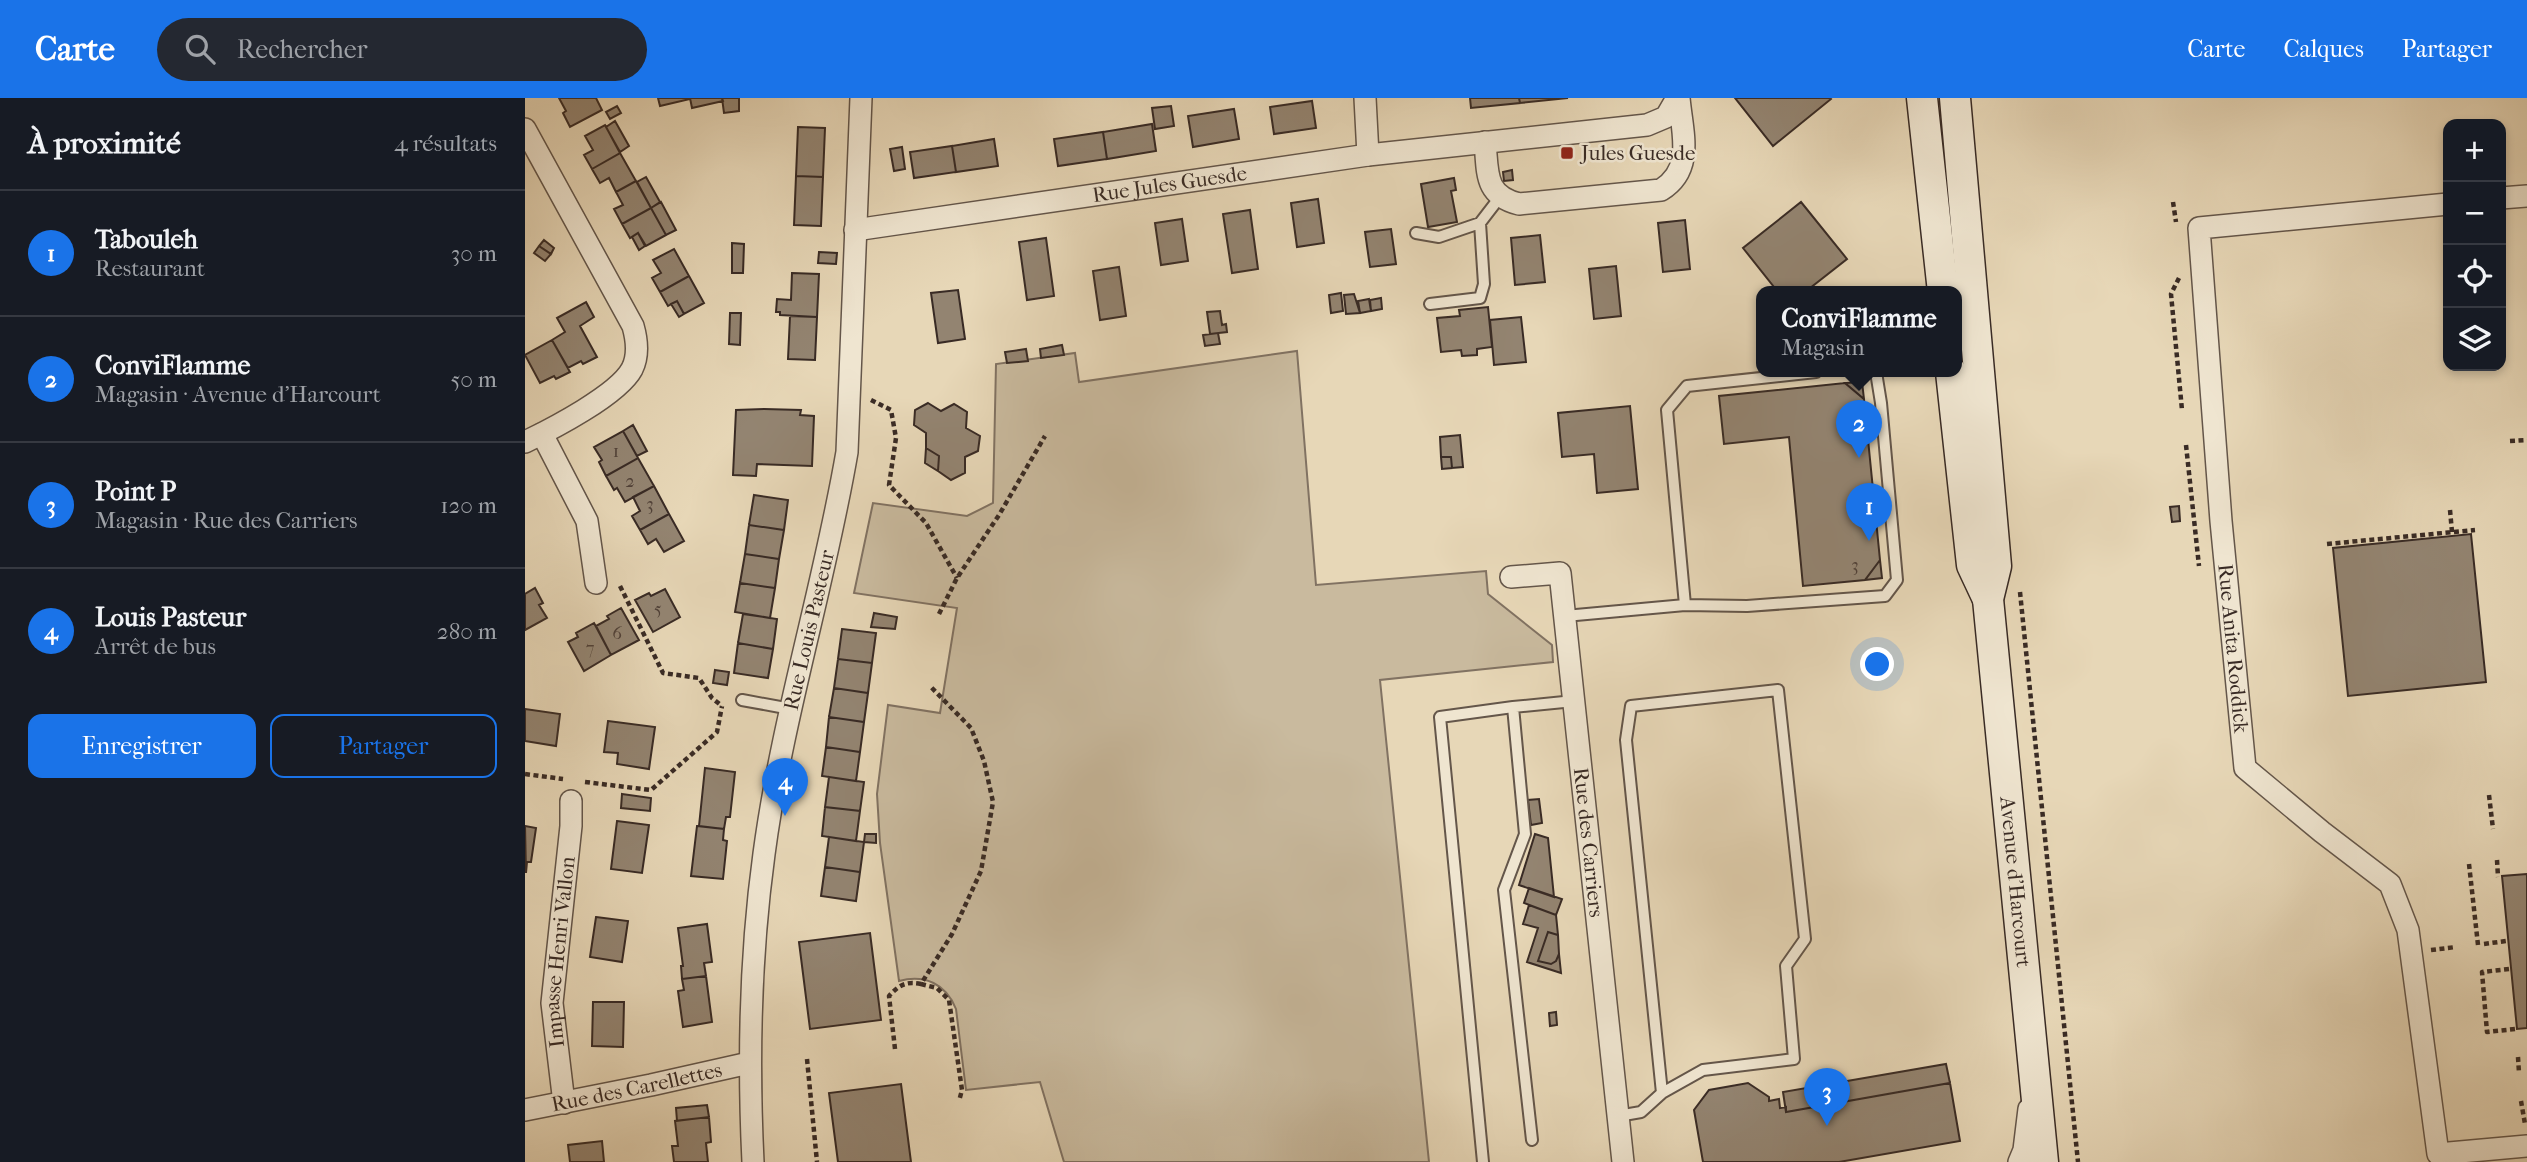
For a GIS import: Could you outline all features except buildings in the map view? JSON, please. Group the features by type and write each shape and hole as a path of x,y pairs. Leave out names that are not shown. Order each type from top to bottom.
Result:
{"main road":[{"path":"1923,98 1942,286"},
{"name":"Avenue d'Harcourt","path":"1955,98 1996,566 1988,599 2043,1162"},
{"name":"Avenue d'Harcourt","path":"1952,377 1972,565 1988,599"}],"street":[{"name":"Rue Louis Pasteur","path":"753,1162 749,1063 754,946 764,852 791,709 838,505 847,453 861,98"},
{"path":"1365,98 1368,155"},
{"name":"Rue Jules Guesde","path":"855,230 1368,155 1647,125 1665,117 1678,98"},
{"name":"Rue Jules Guesde","path":"1500,197 1519,204 1661,190 1673,182 1680,172 1684,157 1678,98"},
{"path":"525,129 633,326 637,341 632,369 622,383 601,399 534,438 587,521 596,583"},
{"path":"1485,142 1488,178 1500,197"},
{"path":"2506,198 2527,196"},
{"name":"Rue Anita Roddick","path":"2443,204 2199,228 2221,521 2245,768 2390,884 2408,930 2438,1154 2527,1146"},
{"name":"Rue des Carriers","path":"1511,577 1560,573 1623,1162"},
{"name":"Impasse Henri Vallon","path":"564,1103 552,1003 571,826 571,801"},
{"name":"Rue des Carellettes","path":"525,1110 749,1063"},
{"path":"2019,1162 2024,1150 2034,1069"}],"lane":[{"path":"1416,233 1439,237 1480,223 1500,197"},
{"path":"1430,304 1480,298 1485,284 1480,223"},
{"path":"1685,605 1667,410 1687,386 1770,377"},
{"path":"1565,617 1685,605 1747,606 1885,596 1897,580 1877,377"},
{"path":"1618,1116 1641,1112 1662,1093 1703,1070 1794,1059 1787,966 1805,939 1778,691 1631,705 1626,740 1662,1093"},
{"path":"742,699 791,709"},
{"path":"1483,1162 1440,717 1513,706 1574,701"},
{"path":"1513,706 1525,834 1504,890 1532,1140"}],"path":[{"path":"2173,202 2177,229"},
{"path":"2182,410 2171,294 2183,270"},
{"path":"861,395 891,410 896,438 889,485 926,523 957,578"},
{"path":"939,614 957,578 999,515 1045,436"},
{"path":"2510,441 2527,440"},
{"path":"2450,510 2452,532"},
{"path":"2327,544 2475,530"},
{"path":"619,584 663,673 699,678 712,698 722,706"},
{"path":"921,984 952,934 981,872 993,802 984,761 971,728 932,687"},
{"path":"722,706 742,699"},
{"path":"525,774 651,790 717,732 722,706"},
{"path":"2489,795 2493,828"},
{"path":"2041,798 2078,1162"},
{"path":"2497,860 2498,877"},
{"path":"2469,864 2481,945 2505,941"},
{"path":"2427,950 2456,947"},
{"path":"2509,969 2481,972 2487,1032 2515,1029"},
{"path":"895,1049 889,996 899,986 910,982 937,988 949,1000 962,1090 959,1101"},
{"path":"2518,1057 2519,1073"},
{"path":"807,1059 817,1162"},
{"path":"2521,1101 2527,1128"}],"shaded area":[{"path":"1297,351 1316,585 1486,571 1488,594 1552,645 1553,662 1380,680 1429,1162 1064,1162 1040,1082 966,1090 956,1009 952,1000 940,987 926,980 899,981 880,843 877,794 888,705 940,713 957,608 854,593 873,503 967,516 993,503 996,364 1075,353 1079,382"}],"place":[{"name":"Jules Guesde","path":"1567,153"},
{"name":"ConviFlamme","path":"1859,458"},
{"name":"Tabouleh","path":"1869,541"},
{"name":"Louis Pasteur","path":"785,816"},
{"name":"Point P","path":"1827,1126"}]}
